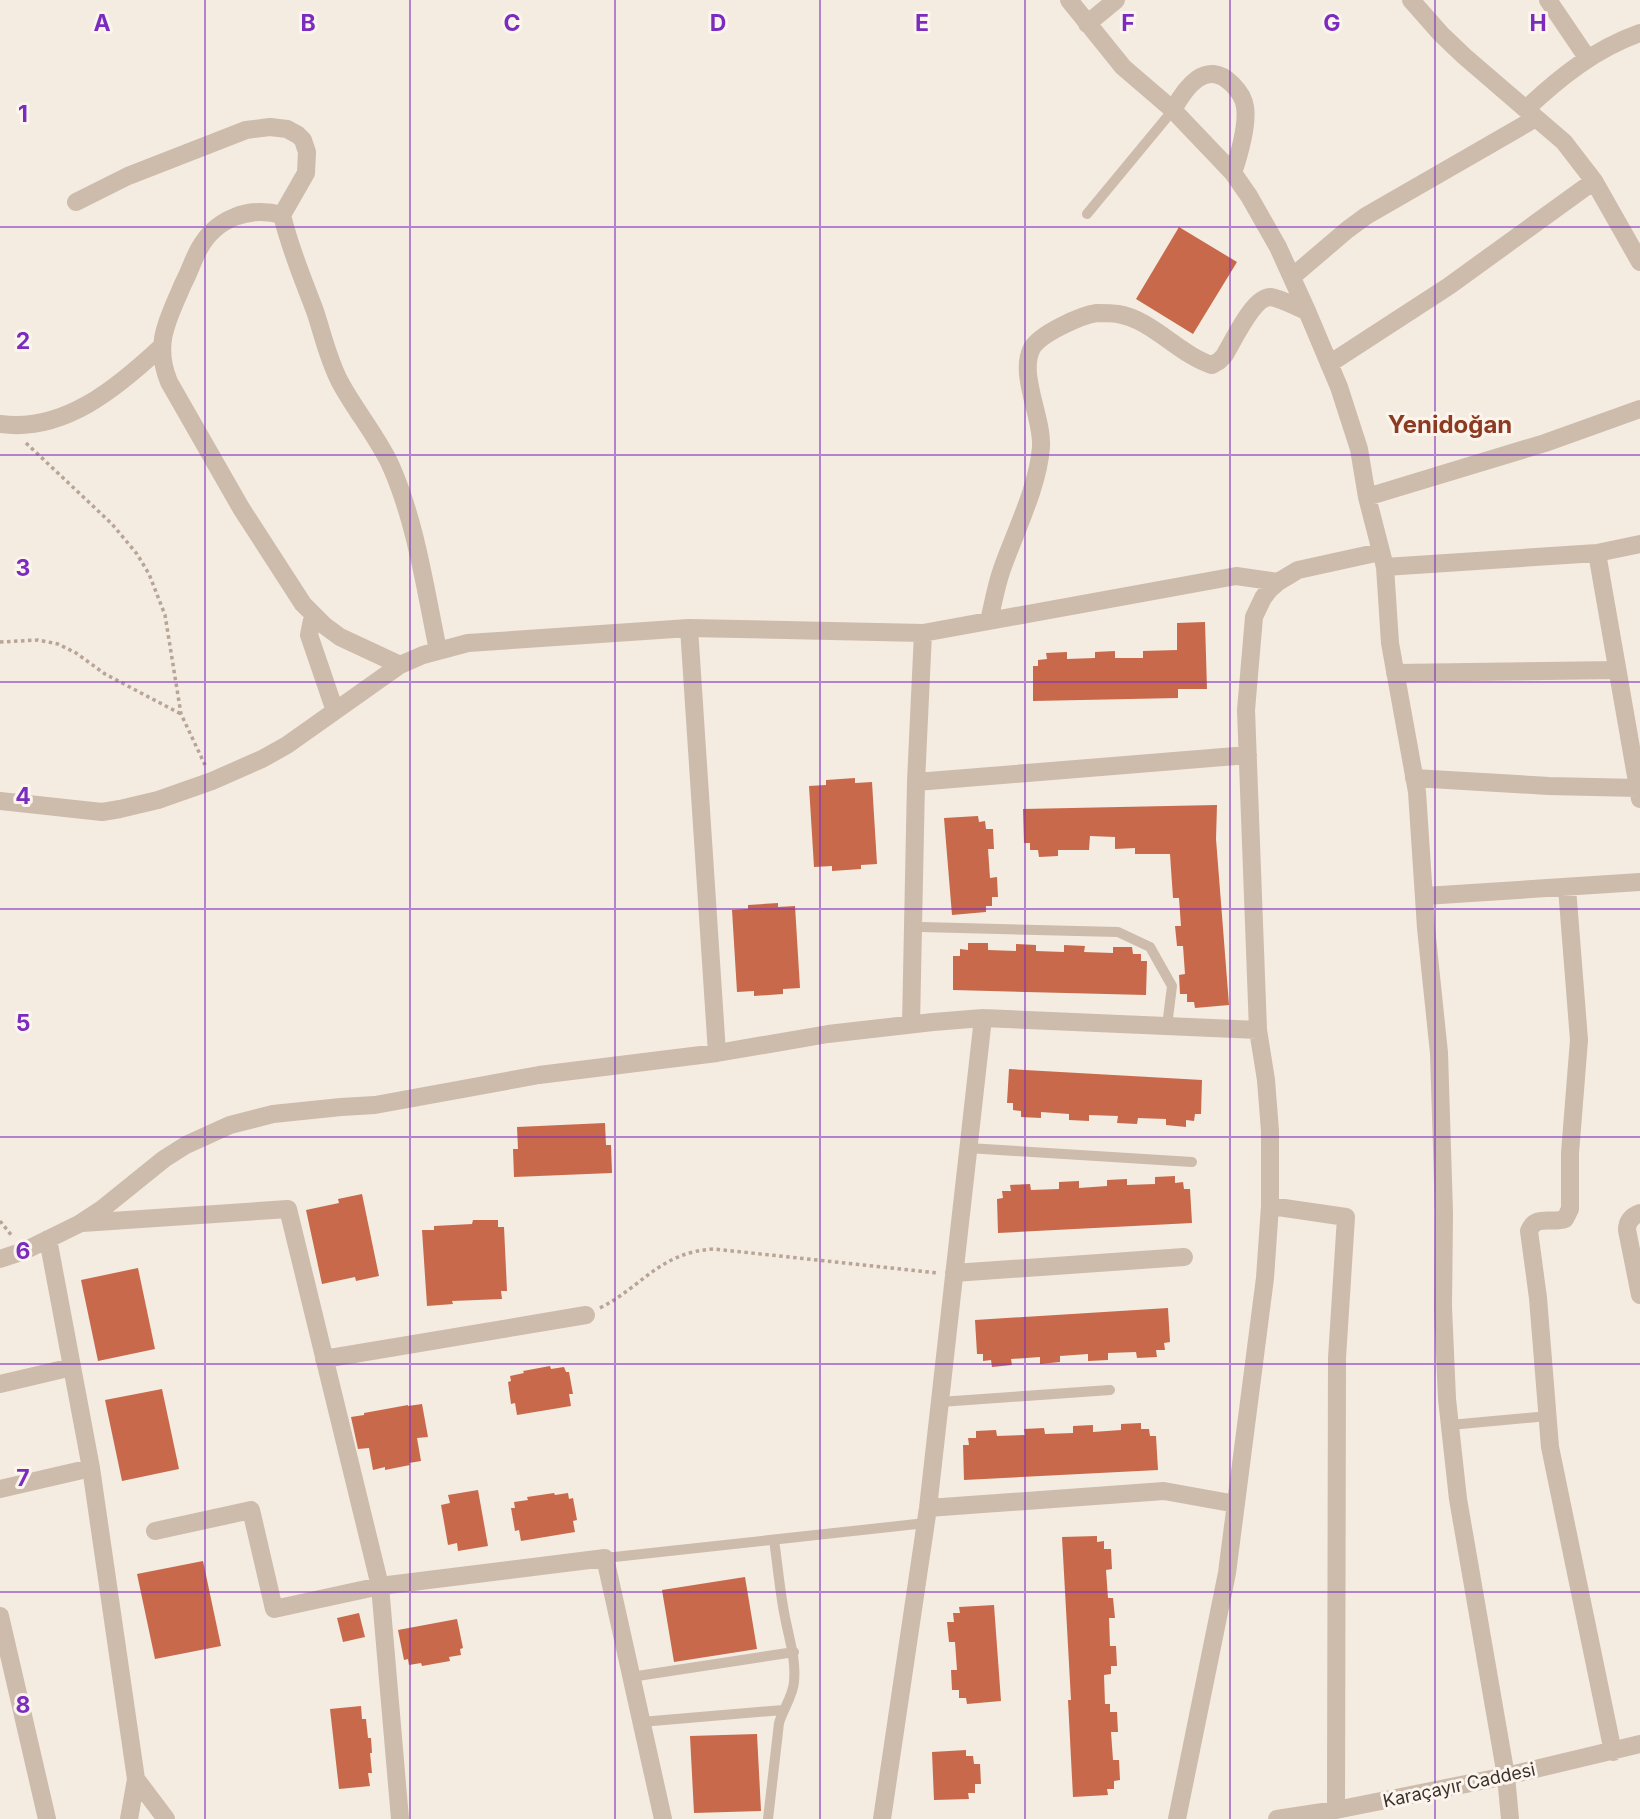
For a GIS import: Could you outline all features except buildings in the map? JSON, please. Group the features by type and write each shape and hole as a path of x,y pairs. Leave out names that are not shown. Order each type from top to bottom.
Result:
{"street":[{"path":"1069,0 1123,67 1174,110 1233,173 1249,196 1307,311 1343,398 1359,449 1367,497 1383,560 1390,643 1419,821 1426,928 1439,1053 1444,1213 1443,1307 1450,1425 1458,1499 1506,1776 1510,1819"},
{"path":"1087,24 1116,0"},
{"path":"1411,0 1464,56 1564,142 1594,180 1637,251"},
{"path":"1548,0 1588,59"},
{"path":"1292,277 1366,216 1531,113 1553,84 1588,59 1640,33"},
{"path":"1174,110 1192,82 1202,75 1219,75 1238,90 1246,110 1233,173"},
{"path":"76,202 128,176 246,130 270,127 298,135 306,146 306,173 282,215 292,254 316,313 330,361 389,462 404,500 438,650"},
{"path":"1329,364 1449,286 1594,180"},
{"path":"282,215 259,211 237,215 217,227 207,237 199,249 167,322 161,347 164,371 207,451 303,604 340,637 400,665"},
{"path":"989,621 1001,573 1038,469 1041,444 1027,362 1036,342 1053,331 1095,313 1120,314 1212,365 1224,356 1250,311 1266,298 1273,297 1307,311"},
{"path":"3,424 26,425 62,417 119,383 161,347"},
{"path":"1367,497 1545,443 1640,409"},
{"path":"1177,1819 1227,1573 1265,1278 1270,1206 1270,1130 1258,1030 1246,710 1254,617 1263,598 1278,582 1298,570 1383,560 1597,553 1640,544"},
{"path":"1414,778 1639,793 1597,553"},
{"path":"0,802 102,812 138,806 212,781 261,760 287,745 400,665 438,650 468,643 689,628 923,632 1236,576 1278,582"},
{"path":"313,615 309,635 335,711"},
{"path":"689,628 717,1053"},
{"path":"911,1024 916,782 923,632"},
{"path":"1395,673 1617,670"},
{"path":"916,782 1248,755"},
{"path":"1425,896 1640,882"},
{"path":"1567,888 1579,1040 1570,1153 1570,1209 1565,1219 1536,1221 1529,1231 1538,1298 1550,1447 1613,1752"},
{"path":"0,1259 24,1251 79,1224 186,1144 251,1119 307,1110 375,1105 539,1075 717,1053 828,1034 911,1024 982,1018 1258,1030"},
{"path":"882,1819 927,1515 982,1018"},
{"path":"1270,1206 1346,1217 1337,1358 1336,1810"},
{"path":"79,1224 288,1209 380,1586 400,1819"},
{"path":"1640,1213 1629,1220 1627,1230 1640,1295"},
{"path":"48,1239 91,1468 136,1779 130,1819"},
{"path":"954,1273 1184,1257"},
{"path":"324,1359 586,1315"},
{"path":"0,1384 72,1367"},
{"path":"0,1489 91,1468"},
{"path":"927,1515 1164,1491 1236,1504"},
{"path":"155,1531 251,1510 274,1609 380,1586 605,1558 663,1819"},
{"path":"0,1616 47,1819"},
{"name":"Karaçayır Caddesi","path":"1277,1819 1506,1776 1640,1744"},
{"path":"136,1779 166,1819"}],"lane":[{"path":"1087,214 1174,110"},
{"path":"921,927 1118,932 1150,947 1172,986 1167,1026"},
{"path":"968,1148 1192,1162"},
{"path":"940,1402 1110,1390"},
{"path":"1450,1425 1548,1416"},
{"path":"605,1558 774,1539 927,1515"},
{"path":"768,1819 779,1723 793,1689 794,1652 786,1622 774,1539"},
{"path":"631,1676 794,1652"},
{"path":"641,1722 783,1710"}],"path":[{"path":"3,424 112,524 137,554 149,574 164,615 181,714 212,781"},
{"path":"0,642 38,640 67,648 105,674 181,714"},
{"path":"586,1315 608,1304 677,1256 703,1250 727,1250 927,1273 954,1273"}],"district":[{"name":"Yenidoğan","path":"1450,424"}]}
